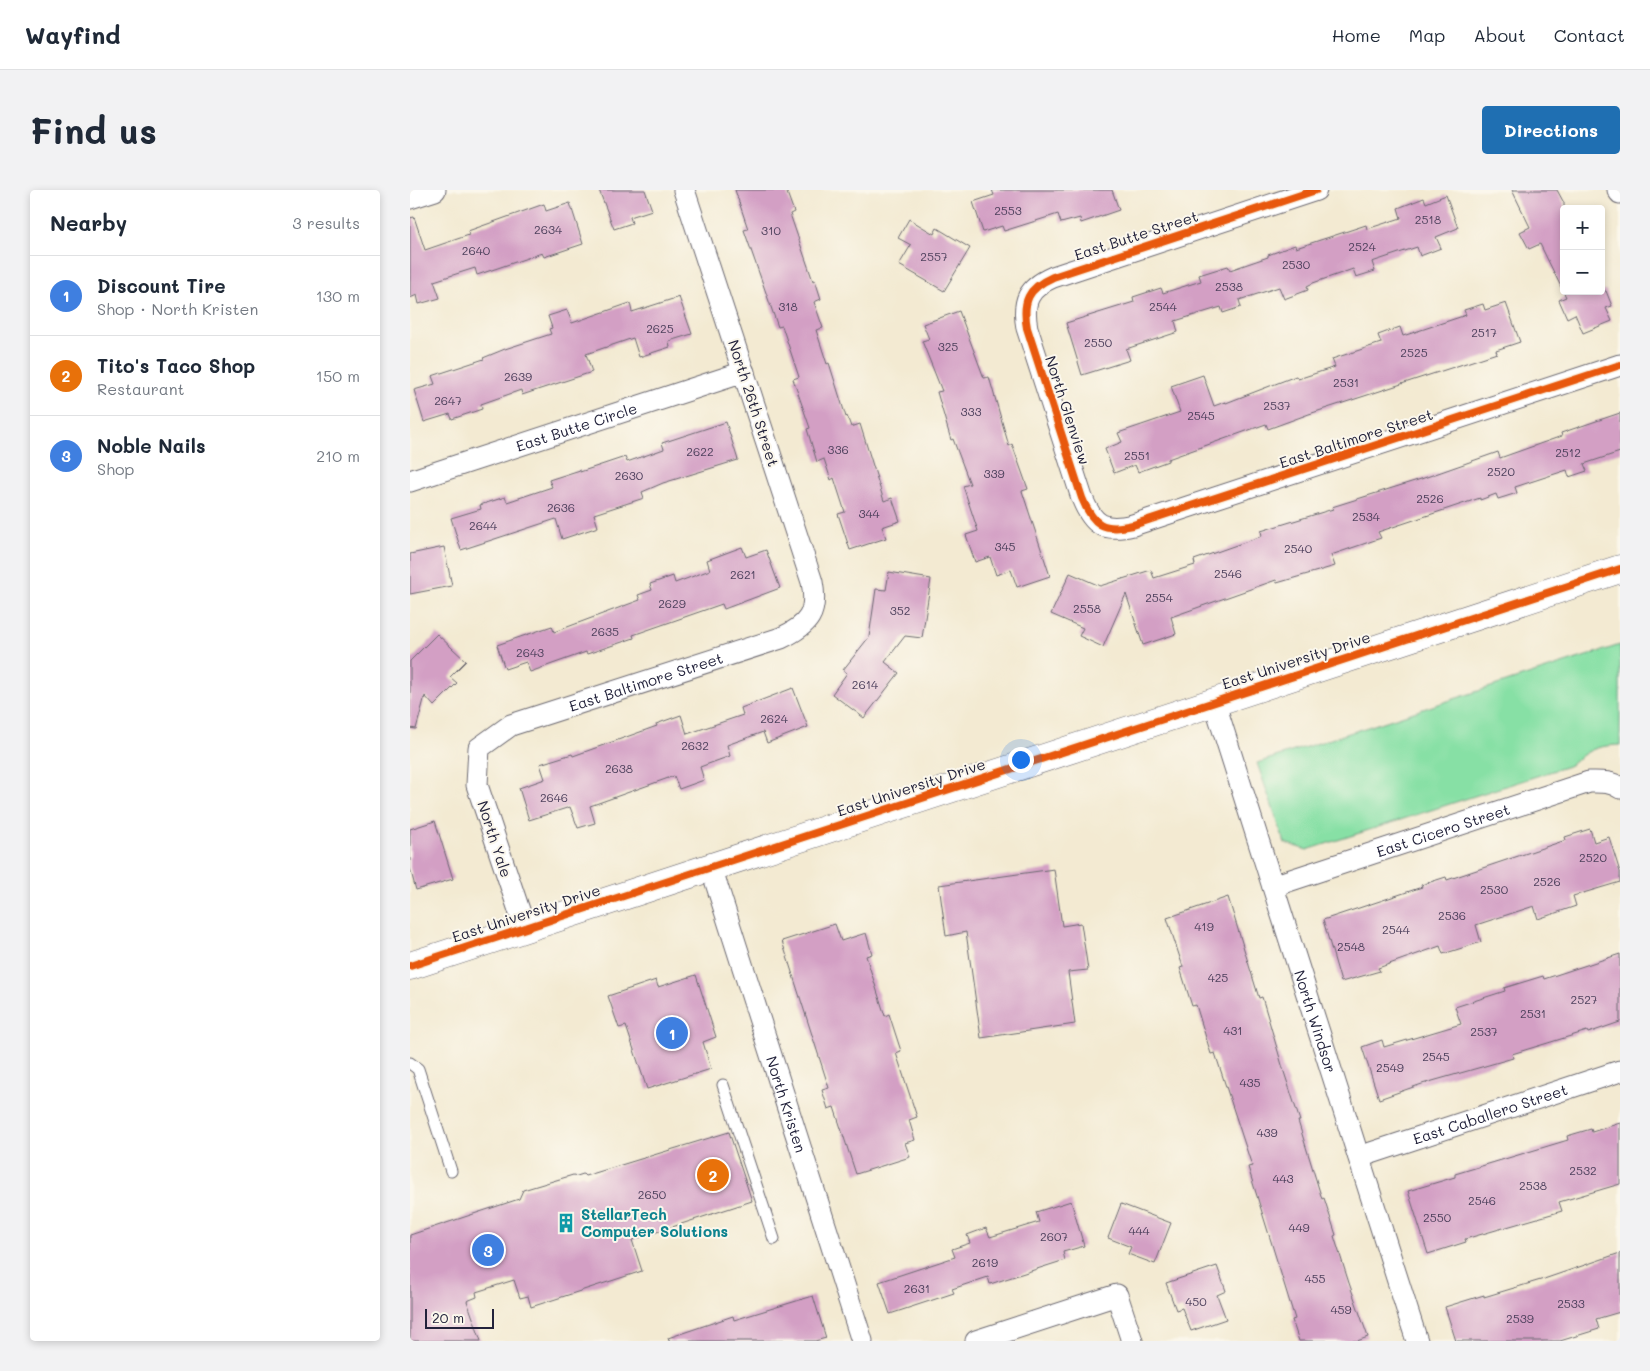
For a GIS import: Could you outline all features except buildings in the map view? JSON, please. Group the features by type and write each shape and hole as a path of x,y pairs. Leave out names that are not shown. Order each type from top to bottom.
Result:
{"main road":[{"name":"East University Drive","path":"410,966 1620,569"}],"street":[{"path":"410,198 434,190"},
{"name":"North 26th Street","path":"684,190 812,582 814,606 811,616"},
{"name":"East Butte Street","path":"1027,297 1034,288 1053,276 1316,190"},
{"name":"North Glenview","path":"1027,297 1025,318 1030,337 1082,498 1092,518 1100,526"},
{"name":"East Baltimore Street","path":"1100,526 1110,528 1132,526 1620,365"},
{"name":"East Butte Circle","path":"410,481 744,372"},
{"name":"East Baltimore Street","path":"479,748 511,725 781,638 804,625 811,616"},
{"name":"North Windsor","path":"1214,702 1417,1341"},
{"name":"North Yale","path":"479,748 477,785 525,928"},
{"name":"East Cicero Street","path":"1273,886 1583,784 1602,782 1617,786"},
{"name":"North Kristen","path":"711,867 862,1341"},
{"name":"East Caballero Street","path":"1359,1157 1620,1071"},
{"path":"976,1341 1117,1295 1132,1341"}],"lane":[{"path":"410,1063 418,1069 450,1171"},
{"path":"723,1084 774,1239"}],"green space":[{"path":"1620,645 1620,745 1593,749 1571,765 1307,850 1285,843 1257,763"}],"cycle path":[{"path":"1316,190 1053,277 1044,281 1032,291 1025,310 1027,328 1082,498 1090,515 1100,524 1114,528 1133,525 1620,365"},
{"path":"410,966 1620,569"}],"place":[{"name":"Discount Tire","path":"672,1033"},
{"name":"Tito's Taco Shop","path":"713,1175"},
{"name":"StellarTech Computer Solutions","path":"566,1223"},
{"name":"Noble Nails","path":"488,1250"}]}
